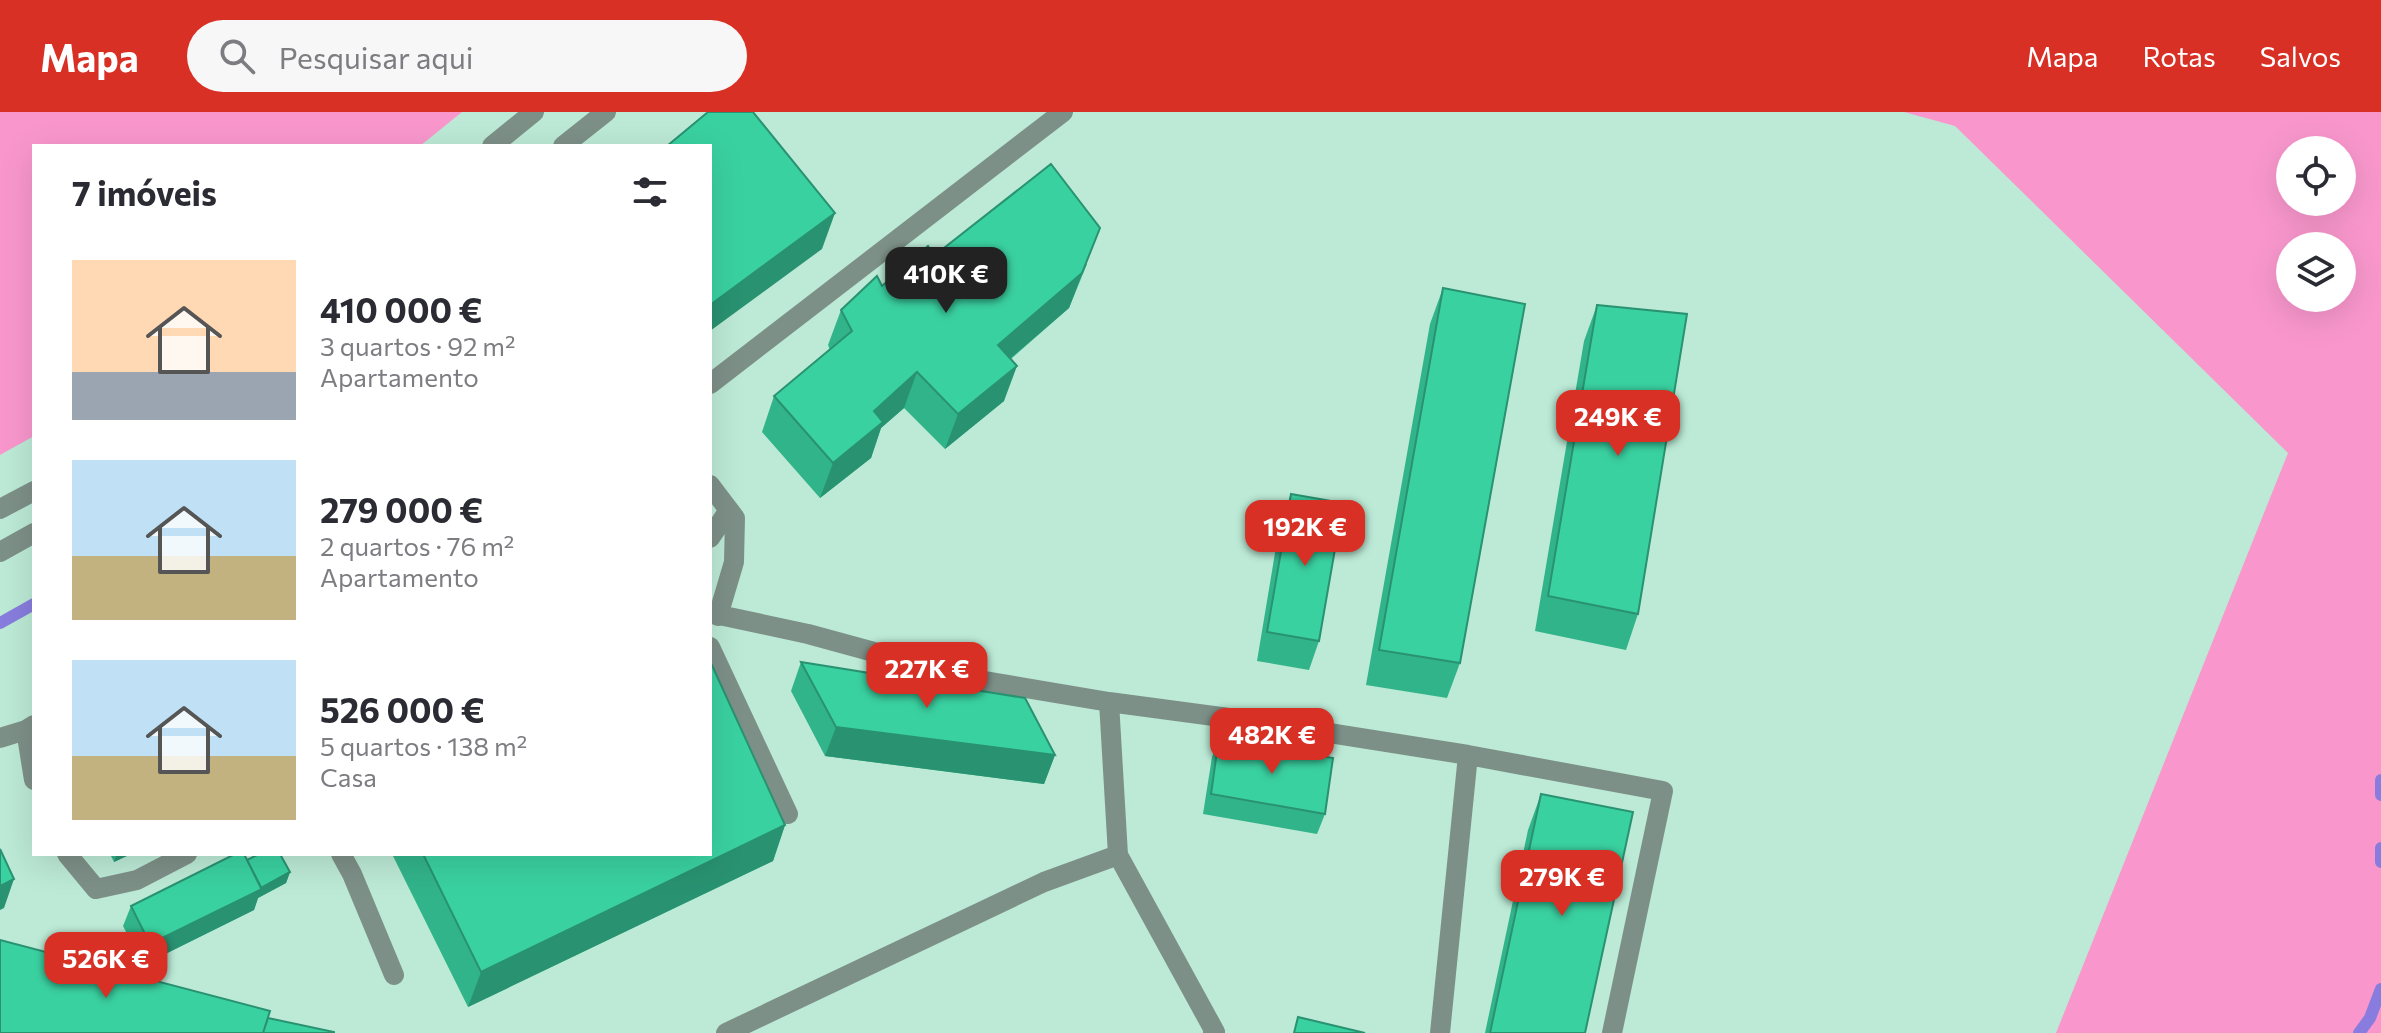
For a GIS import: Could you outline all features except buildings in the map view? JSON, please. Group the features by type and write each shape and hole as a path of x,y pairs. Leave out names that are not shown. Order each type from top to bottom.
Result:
{"street":[{"path":"494,144 534,112"},
{"path":"566,144 606,112"},
{"path":"712,382 1063,112"},
{"path":"712,488 735,518 734,562 714,615 808,634 973,679 1468,755 1663,791 1612,1033"},
{"path":"0,509 32,492"},
{"path":"712,535 729,510"},
{"path":"0,552 32,534"},
{"path":"712,651 788,814"},
{"path":"1109,702 1118,855 1213,1033"},
{"path":"0,738 30,728 32,754"},
{"path":"1440,1033 1468,755"},
{"path":"726,1033 1044,882 1118,855"},
{"path":"69,856 96,889 137,880 183,856"},
{"path":"342,856 394,975"}],"shaded area":[{"path":"0,112 462,112 422,144 32,144 32,437 0,455"},
{"path":"1904,112 2381,112 2381,1033 2056,1033 2288,453 1955,126"}],"waterway":[{"path":"0,623 32,605"},
{"path":"2381,780 2381,795"},
{"path":"2381,848 2381,862"},
{"path":"2359,1033 2370,1018 2381,989"}]}
